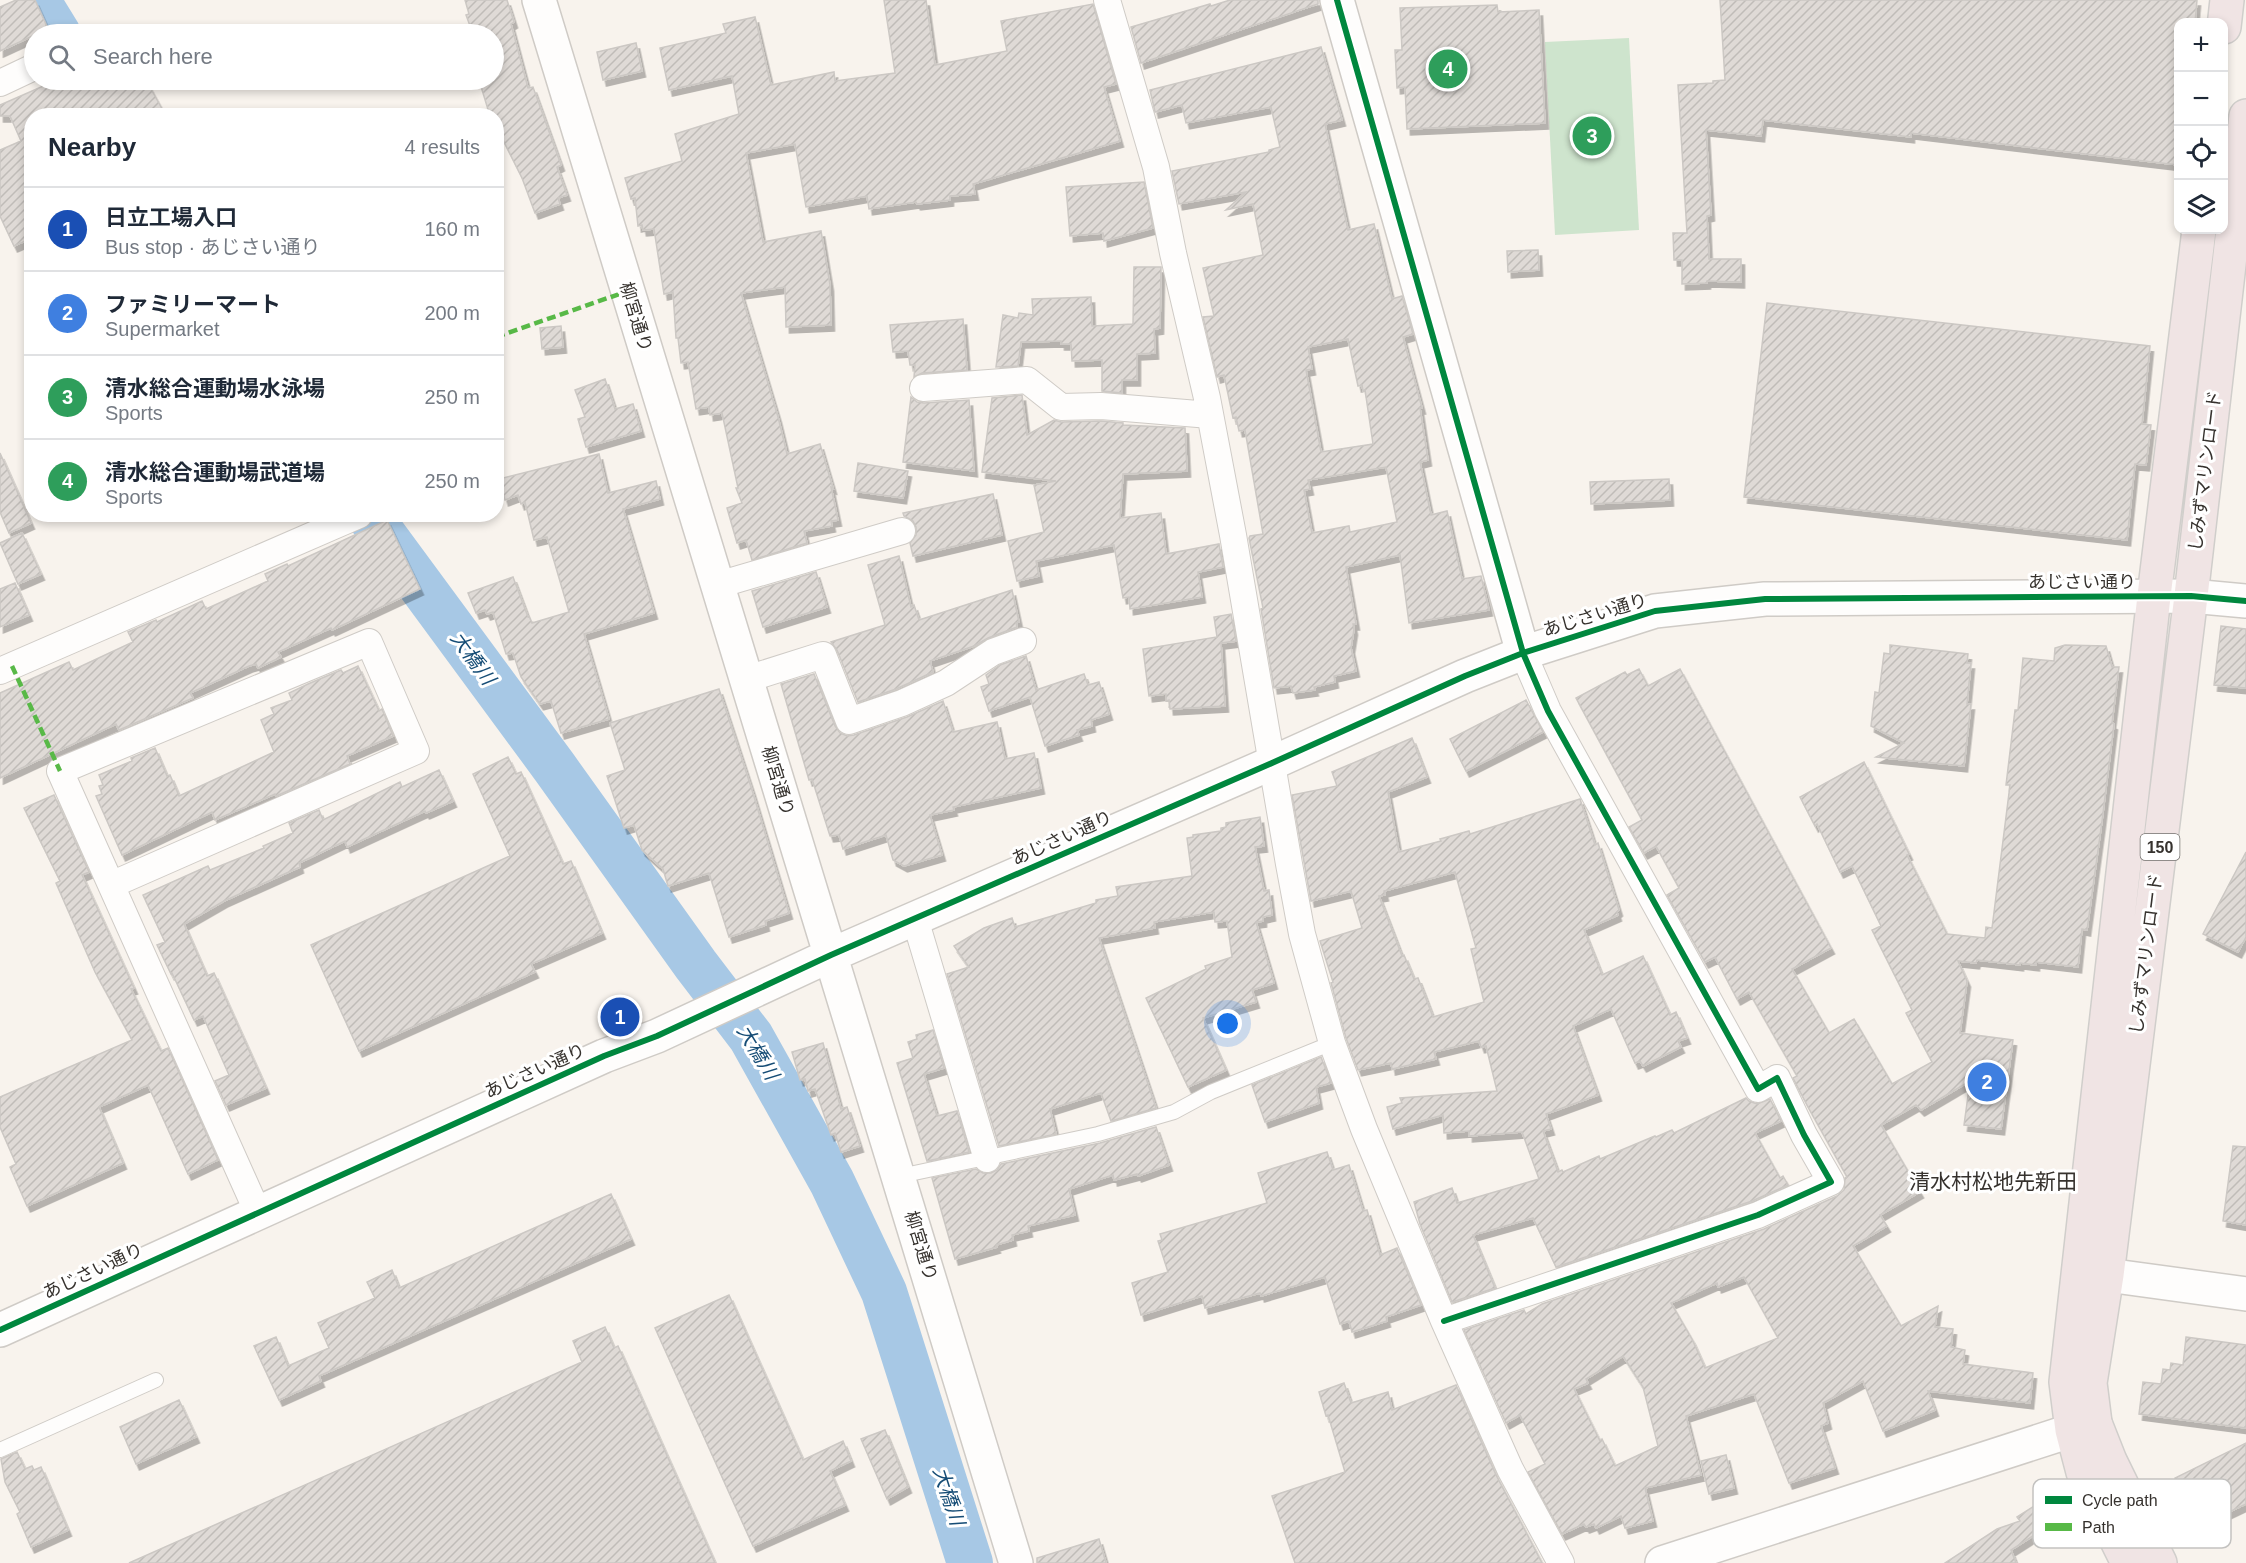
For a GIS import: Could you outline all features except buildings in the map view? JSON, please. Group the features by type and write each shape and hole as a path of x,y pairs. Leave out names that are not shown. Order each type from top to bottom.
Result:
{"highway":[{"path":"2224,18 2227,0"},
{"name":"しみずマリンロード","path":"2086,1479 2083,1473 2084,1427 2107,1275 2191,596 2246,116"},
{"name":"しみずマリンロード","path":"2119,1479 2110,1461 2084,1427 2066,1382 2154,596 2199,234"},
{"name":"しみずマリンロード","path":"2120,1548 2128,1563"},
{"name":"しみずマリンロード","path":"2153,1548 2160,1563"}],"street":[{"name":"柳宮通り","path":"539,0 900,1176 1016,1563"},
{"path":"1107,0 1156,167 1210,415 1302,934 1332,1043 1364,1129 1444,1321 1510,1469 1561,1563"},
{"path":"1337,0 1523,653 1548,711 1758,1089 1777,1078 1804,1135 1831,1182 1758,1215 1444,1321"},
{"path":"0,83 24,72"},
{"path":"923,388 1027,380 1061,407 1101,406 1210,415"},
{"path":"0,671 343,522"},
{"path":"718,585 902,531"},
{"name":"あじさい通り","path":"0,1330 604,1056 657,1036 831,955 1272,763 1465,676 1523,653 1655,611 1765,599 2191,596 2246,601"},
{"path":"747,679 823,655 849,721 902,703 946,683 993,652 1023,641"},
{"path":"111,885 416,751 369,642 60,771 111,885 258,1213"},
{"path":"915,919 987,1159"},
{"path":"2107,1275 2246,1294"},
{"path":"1662,1563 2084,1427"}],"lane":[{"path":"900,1176 1098,1134 1174,1112 1211,1092 1332,1043"},
{"path":"0,1450 156,1380"}],"green space":[{"path":"1629,38 1639,230 1555,235 1545,42"}],"waterway":[{"name":"大橋川","path":"37,0 52,24"},
{"name":"大橋川","path":"374,522 555,768 696,965 751,1037 832,1182 884,1292 970,1563"}],"marked path":[{"path":"504,334 628,291"},
{"path":"12,666 60,771"}],"cycle path":[{"path":"1337,0 1523,653 1548,711 1758,1089 1777,1078 1804,1135 1831,1182 1758,1215 1444,1321"},
{"path":"0,1330 604,1056 657,1036 831,955 1272,763 1465,676 1523,653 1655,611 1765,599 2191,596 2246,601"}],"place":[{"name":"清水総合運動場武道場","path":"1448,69"},
{"name":"清水総合運動場水泳場","path":"1592,136"},
{"name":"日立工場入口","path":"620,1017"},
{"name":"ファミリーマート","path":"1987,1082"}],"district":[{"name":"清水村松地先新田","path":"1993,1181"}]}
